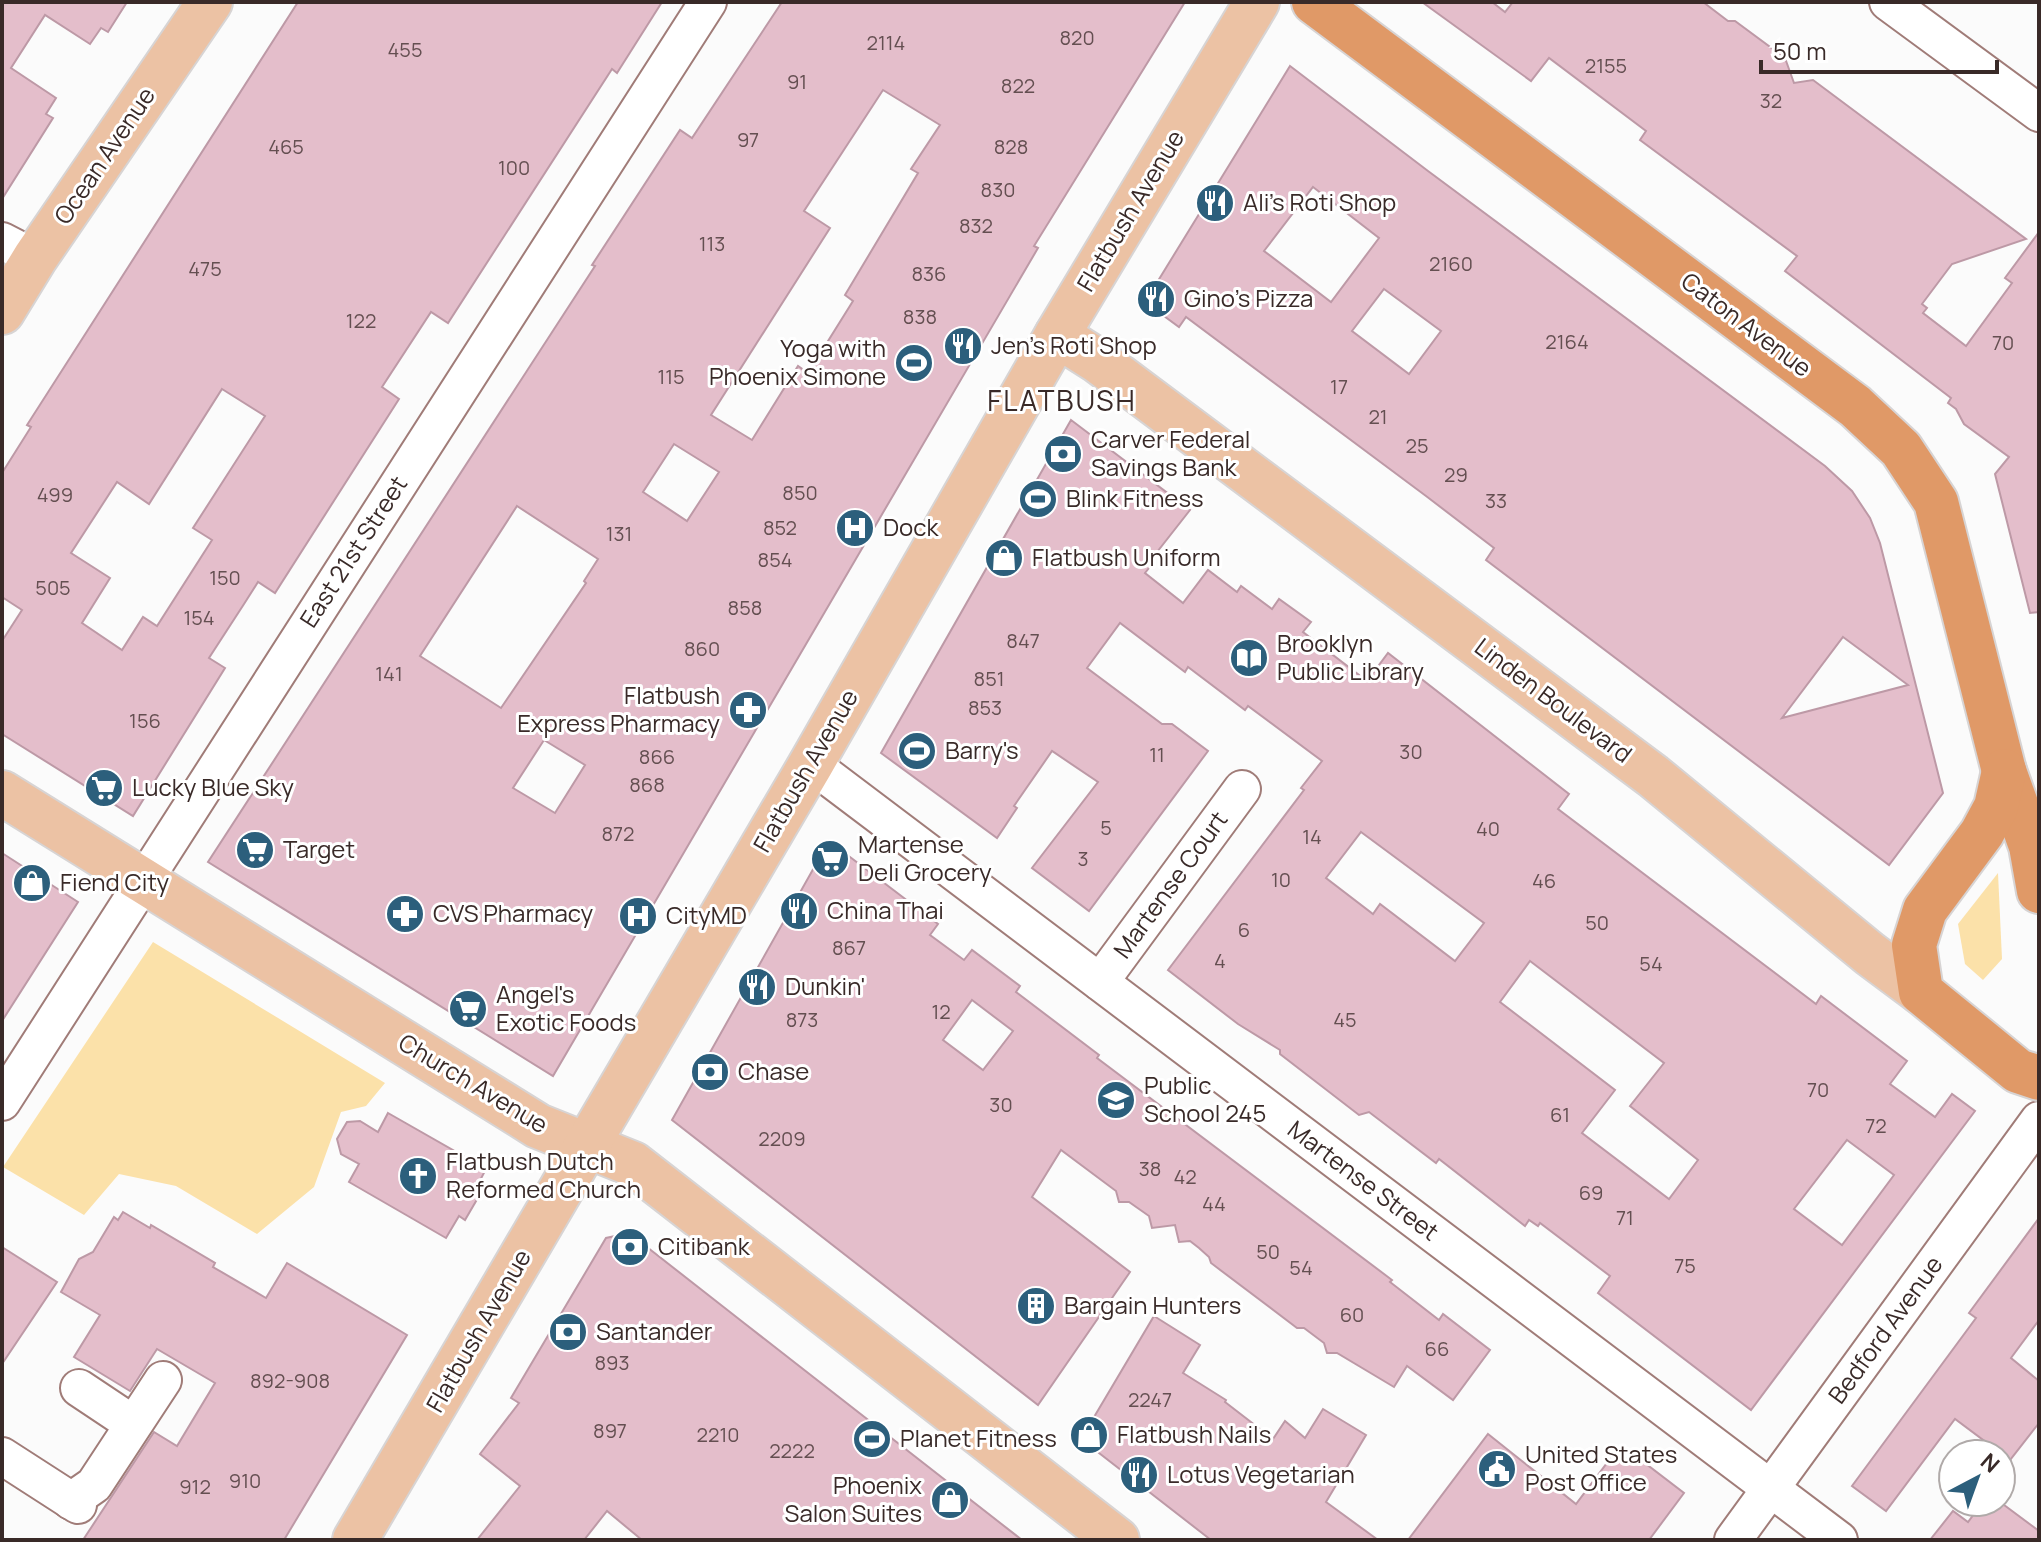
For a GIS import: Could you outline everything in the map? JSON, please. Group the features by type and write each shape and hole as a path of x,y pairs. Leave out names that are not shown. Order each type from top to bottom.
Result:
{"highway":[{"name":"Caton Avenue","path":"1314,2 1855,406 1901,449 1936,502 2004,771 2031,846 2039,891"},
{"name":"Caton Avenue","path":"1921,992 1914,945 1925,910 1982,833 1996,807 2004,771"},
{"path":"2004,771 2039,808"},
{"name":"Linden Boulevard","path":"1921,992 2018,1071 2039,1078"}],"main road":[{"name":"Ocean Avenue","path":"2,312 18,250 210,2"},
{"name":"Flatbush Avenue","path":"364,1536 585,1145 811,764 1057,335 1257,2"},
{"name":"Linden Boulevard","path":"1057,335 1098,361 1653,776 1870,954 1921,992"},
{"name":"Church Avenue","path":"2,793 538,1126 633,1164 1117,1540"}],"street":[{"name":"East 21st Street","path":"2,1102 708,2"},
{"path":"1905,7 2039,113"},
{"name":"Martense Street","path":"811,764 1839,1540"},
{"name":"Martense Court","path":"1100,982 1242,789"},
{"name":"Bedford Avenue","path":"1733,1540 2039,1120"},
{"path":"2,1456 75,1503 94,1485 163,1380"},
{"path":"79,1388 133,1424"}],"shaded area":[{"path":"1998,873 2002,959 1983,980 1965,964 1958,924"},
{"path":"153,942 385,1083 366,1106 341,1112 314,1187 257,1234 176,1186 119,1174 84,1215 3,1167"}],"building":[{"path":"2,2 127,2 108,32 101,28 90,44 45,15 11,68 56,98 46,114 53,118 2,199"},
{"path":"298,2 662,2 617,73 612,69 448,323 431,312 382,387 399,399 275,593 258,582 209,658 225,668 133,816 2,734 2,641 22,610 2,597 2,473 31,427 27,425","holes":["222,389 265,416 193,528 212,540 157,626 143,617 122,650 82,623 110,578 71,553 117,482 149,504"]},
{"path":"782,2 1185,2 1034,246 1038,248 553,1076 208,862 680,130 692,138","holes":["883,90 940,125 911,169 918,173 845,295 853,301 808,373 798,366 752,440 711,415 830,228 804,211","674,444 719,472 687,521 643,492","517,506 598,559 584,581 586,583 501,708 420,656","544,740 585,765 555,813 513,788"]},
{"path":"1422,2 1492,2 1505,12 1513,2 1703,2 1728,21 1735,21 1785,58 1794,83 1813,80 2026,239 1952,264 1922,304 1927,308 1923,313 1966,346 2012,283 2005,278 2039,232 2039,612 2030,613 1995,474 2009,457 1964,424 1956,409 1948,403 1951,398 1785,271 1797,256 1640,140 1646,131 1549,58 1531,81"},
{"path":"1290,66 1825,466 1852,491 1870,518 1880,543 1943,793 1889,865 1486,560 1494,548 1426,496 1186,317 1179,327 1145,302","holes":["1313,187 1379,238 1331,302 1264,251","1384,289 1441,331 1409,374 1352,331","1843,637 1908,685 1782,718"]},
{"path":"1071,420 1190,510 1150,561 1153,563 1145,573 1183,603 1208,570 1237,592 1241,586 1272,609 1279,599 1311,622 1303,632 1367,681 1388,653 1569,794 1558,809 1816,1004 1821,996 1907,1061 1890,1084 1935,1117 1952,1094 1975,1111 1751,1410 1598,1293 1610,1276 1540,1223 1538,1226 1529,1220 1525,1226 1439,1159 1436,1163 1369,1112 1359,1115 1280,1054 1280,1050 1238,1024 1168,970 1304,790 1301,788 1322,761 1248,706 1245,710 1188,667 1185,672 1120,623 1087,668 1162,724 1172,724 1208,751 1089,911 1032,868 1098,782 1052,751 1014,806 1017,808 997,838 881,753","holes":["1361,832 1484,923 1455,961 1380,904 1373,914 1326,878","1530,961 1664,1063 1630,1106 1698,1160 1669,1199 1582,1133 1615,1090 1500,1002","1847,1140 1894,1175 1842,1245 1794,1209"]},
{"path":"829,841 938,924 930,935 964,960 972,950 1020,986 1016,992 1099,1055 1097,1058 1392,1280 1390,1282 1439,1320 1443,1314 1490,1350 1453,1400 1407,1366 1394,1387 1337,1353 1327,1353 1324,1343 1304,1328 1297,1328 1211,1263 1209,1257 1190,1241 1179,1242 1175,1225 1152,1228 1149,1216 1129,1202 1119,1202 1116,1191 1061,1150 1032,1197 1130,1272 1038,1405 672,1120","holes":["972,1000 1013,1031 983,1070 943,1040"]},
{"path":"2,853 78,902 2,1021"},
{"name":"Flatbush Dutch Reformed Church","path":"388,1113 486,1169 474,1192 479,1196 465,1220 459,1216 446,1238 349,1182 359,1164 341,1154 337,1139 347,1122 360,1121 378,1132"},
{"path":"123,1212 215,1263 213,1267 266,1298 287,1263 407,1335 284,1540 83,1540 154,1432 177,1446 215,1383 157,1349 130,1391 74,1357 100,1315 61,1292 79,1259 93,1252 114,1217 118,1220"},
{"path":"2039,1218 2039,1320 2011,1358 2039,1381 2039,1423 2017,1451 2017,1438 1980,1438 1955,1419 1941,1438 1937,1438 1937,1443 1886,1511 1852,1486 1976,1318 1969,1313"},
{"path":"629,1233 1022,1540 642,1540 607,1511 584,1540 477,1540 520,1486 480,1454 519,1403 511,1398 606,1238"},
{"path":"2,1247 57,1282 2,1364"},
{"path":"1154,1316 1200,1345 1183,1373 1226,1400 1273,1439 1285,1421 1305,1438 1323,1409 1366,1435 1326,1502 1378,1540 1211,1540 1081,1439"},
{"path":"1488,1434 1576,1504 1616,1451 1628,1460 1633,1454 1684,1493 1649,1540 1408,1540"},
{"path":"2017,1515 2039,1531 2039,1540 1930,1540 1947,1518 1963,1518 1968,1522 1971,1518 2017,1518"}],"place":[{"name":"Ali's Roti Shop","path":"1215,203"},
{"name":"Gino's Pizza","path":"1156,299"},
{"name":"Jen's Roti Shop","path":"963,346"},
{"name":"Yoga with Phoenix Simone","path":"914,363"},
{"name":"Carver Federal Savings Bank","path":"1063,454"},
{"name":"Blink Fitness","path":"1038,499"},
{"name":"Dock","path":"855,528"},
{"name":"Flatbush Uniform","path":"1004,558"},
{"name":"Brooklyn Public Library","path":"1249,658"},
{"name":"Flatbush Express Pharmacy","path":"748,710"},
{"name":"Barry's","path":"917,751"},
{"name":"Lucky Blue Sky","path":"104,788"},
{"name":"Target","path":"255,850"},
{"name":"Martense Deli Grocery","path":"830,859"},
{"name":"Fiend City","path":"32,883"},
{"name":"China Thai","path":"799,911"},
{"name":"CVS Pharmacy","path":"405,914"},
{"name":"CityMD","path":"638,916"},
{"name":"Dunkin'","path":"757,987"},
{"name":"Angel's Exotic Foods","path":"468,1009"},
{"name":"Chase","path":"710,1072"},
{"name":"Public School 245","path":"1116,1100"},
{"name":"Flatbush Dutch Reformed Church","path":"418,1176"},
{"name":"Citibank","path":"630,1247"},
{"name":"Bargain Hunters","path":"1036,1306"},
{"name":"Santander","path":"568,1332"},
{"name":"Flatbush Nails","path":"1089,1435"},
{"name":"Planet Fitness","path":"872,1439"},
{"name":"United States Post Office","path":"1497,1469"},
{"name":"Lotus Vegetarian","path":"1139,1475"},
{"name":"Phoenix Salon Suites","path":"950,1500"}],"district":[{"name":"FLATBUSH","path":"1062,401"}]}
